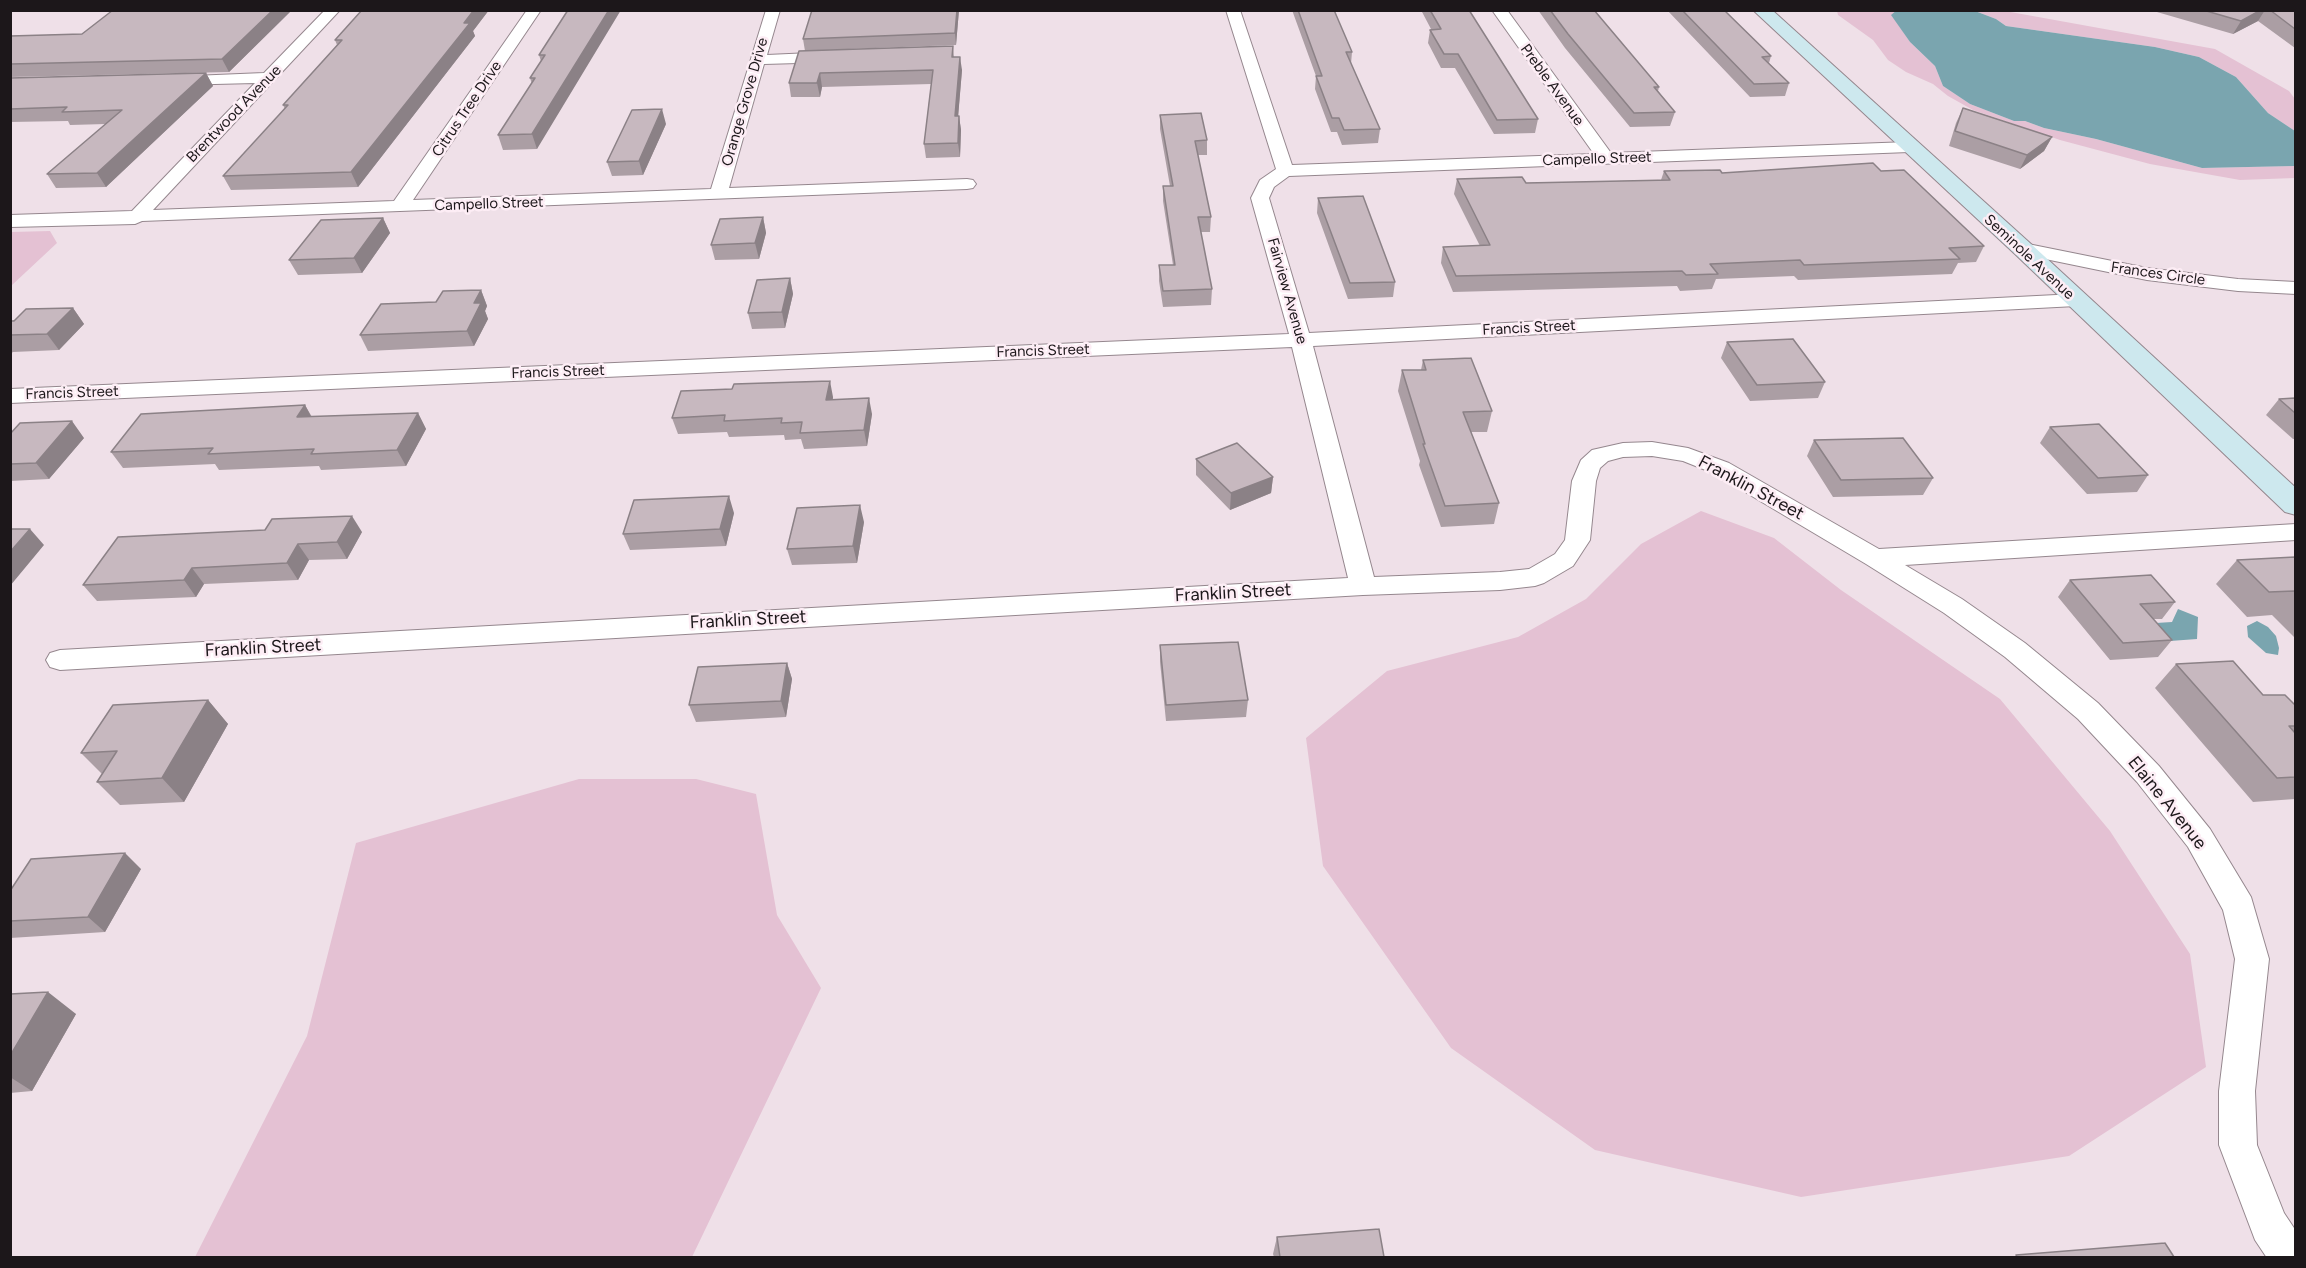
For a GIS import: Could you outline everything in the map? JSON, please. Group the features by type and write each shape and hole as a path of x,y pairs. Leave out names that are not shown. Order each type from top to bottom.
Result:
{"street":[{"name":"Brentwood Avenue","path":"135,218 333,10"},
{"name":"Citrus Tree Drive","path":"399,207 534,10"},
{"name":"Orange Grove Drive","path":"718,194 773,10"},
{"path":"1233,10 1285,171"},
{"name":"Preble Avenue","path":"1499,10 1606,159"},
{"name":"Seminole Avenue","path":"1761,10 2022,249 2295,505"},
{"path":"757,60 852,56"},
{"path":"163,80 269,78"},
{"name":"Campello Street","path":"1285,171 1909,147"},
{"name":"Fairview Avenue","path":"1285,171 1266,184 1260,198 1301,340 1363,586"},
{"name":"Campello Street","path":"10,221 135,218 967,184"},
{"name":"Frances Circle","path":"2022,249 2147,274 2238,285 2295,288"},
{"name":"Francis Street","path":"10,396 1301,340 2076,300"},
{"name":"Franklin Street","path":"60,660 1363,586 1500,581 1535,577 1564,560 1577,540 1584,480 1589,465 1600,455 1623,450 1652,449 1688,455 1721,468 1875,558"},
{"path":"1875,558 2295,532"},
{"name":"Elaine Avenue","path":"1875,558 1953,606 2015,650 2088,711 2148,774 2205,848 2239,907 2252,958 2237,1091 2238,1145 2269,1226 2290,1257"}],"shaded area":[{"path":"1837,11 1897,11 1892,15 1910,42 1935,66 1943,86 1970,104 2014,121 2025,121 2044,128 2096,139 2202,168 2295,166 2295,178 2240,180 2150,164 2060,140 1973,110 1948,96 1933,84 1906,72 1888,60 1873,40 1838,15"},
{"path":"1975,11 2005,11 2215,49 2289,91 2295,99 2295,131 2268,113 2236,77 2199,57 2155,47 2006,26 1996,19"},
{"path":"50,231 57,243 11,286 11,232"},
{"path":"1701,511 1774,538 1841,590 2000,699 2110,831 2190,954 2206,1067 2069,1156 1801,1197 1595,1150 1451,1048 1323,866 1306,738 1387,671 1518,637 1586,599 1641,544"},
{"path":"579,779 696,779 756,794 777,915 821,988 692,1257 195,1257 307,1036 356,843"}],"water":[{"path":"1897,10 1975,11 1996,19 2006,26 2155,47 2199,57 2236,77 2268,113 2295,131 2295,166 2202,168 2096,139 2044,128 2025,121 2014,121 1970,104 1943,86 1935,66 1910,42 1891,15"},
{"path":"2178,609 2198,617 2197,639 2170,641 2156,623 2172,622"},
{"path":"2257,621 2268,627 2276,636 2278,655 2266,653 2248,637 2247,626"}],"building":[{"path":"113,10 273,10 222,59 10,64 10,36 82,34"},
{"path":"362,10 474,10 464,23 470,23 351,172 223,176 288,105 283,105 342,40 335,40"},
{"path":"568,10 609,10 532,134 498,135 535,78 530,78 545,55 539,55"},
{"path":"812,10 957,10 955,33 803,39"},
{"path":"1298,10 1334,10 1352,52 1346,52 1380,129 1344,130 1339,118 1332,118 1316,76 1322,76"},
{"path":"1430,10 1469,10 1538,119 1497,120 1458,54 1444,54 1430,30 1441,29"},
{"path":"1550,10 1594,10 1659,87 1654,87 1675,112 1634,113"},
{"path":"1682,10 1724,10 1771,56 1762,57 1789,83 1754,84"},
{"path":"2203,10 2261,10 2241,21"},
{"path":"2270,10 2295,10 2295,29"},
{"path":"953,46 952,57 960,57 955,116 959,116 958,143 924,144 933,70 820,73 817,83 789,83 799,51"},
{"path":"206,73 97,173 47,174 122,110 62,112 67,107 10,109 10,78"},
{"path":"1963,108 2052,137 2027,155 1955,131"},
{"path":"662,109 639,161 607,162 632,110"},
{"path":"1201,113 1207,140 1195,141 1211,217 1198,217 1212,289 1163,291 1159,265 1175,265 1163,186 1173,186 1160,115"},
{"path":"1873,163 1881,171 1904,170 1984,246 1949,248 1960,259 1804,265 1800,260 1710,264 1718,274 1686,275 1682,271 1456,276 1443,247 1490,245 1457,179 1522,177 1526,183 1670,180 1664,171 1720,170 1722,173"},
{"path":"1363,196 1395,282 1350,283 1318,198"},
{"path":"763,217 755,243 711,245 720,219"},
{"path":"383,218 354,258 289,260 321,220"},
{"path":"790,278 782,312 748,313 757,280"},
{"path":"481,290 474,303 481,303 467,331 360,335 381,304 436,302 443,291"},
{"path":"73,308 47,334 10,335 10,321 14,321 26,309"},
{"path":"1793,339 1825,382 1757,385 1727,342"},
{"path":"1471,358 1492,411 1463,412 1499,503 1445,506 1423,444 1425,444 1402,370 1426,370 1423,360"},
{"path":"830,381 826,400 869,398 864,430 800,433 802,422 781,423 782,418 724,421 725,415 672,418 681,391 732,389 734,384"},
{"path":"2295,398 2295,413 2279,399"},
{"path":"305,405 297,417 418,413 397,450 311,454 314,449 208,454 213,448 111,452 141,414"},
{"path":"72,421 36,463 10,464 10,434 20,423"},
{"path":"2099,424 2148,475 2098,478 2050,427"},
{"path":"1903,438 1933,478 1841,480 1814,440"},
{"path":"1237,443 1273,477 1231,493 1196,459"},
{"path":"729,496 720,529 623,534 634,500"},
{"path":"860,505 853,546 787,549 797,508"},
{"path":"352,516 337,542 298,544 287,563 192,568 184,580 83,585 118,537 265,530 272,519"},
{"path":"10,529 30,529 10,552"},
{"path":"2295,557 2295,592 2269,592 2237,560"},
{"path":"2151,575 2175,602 2140,604 2172,640 2123,643 2070,580"},
{"path":"1238,642 1248,700 1166,705 1160,645"},
{"path":"2233,661 2263,695 2285,695 2295,705 2295,726 2289,726 2295,733 2295,777 2277,778 2176,664"},
{"path":"787,663 781,701 689,705 698,667"},
{"path":"208,700 162,778 97,782 117,751 81,753 113,705"},
{"path":"125,853 88,917 10,921 10,891 31,859"},
{"path":"48,992 10,1056 10,994"},
{"path":"1379,1229 1384,1257 1280,1257 1277,1237"},
{"path":"2165,1243 2174,1257 2017,1257 2016,1255"}]}
